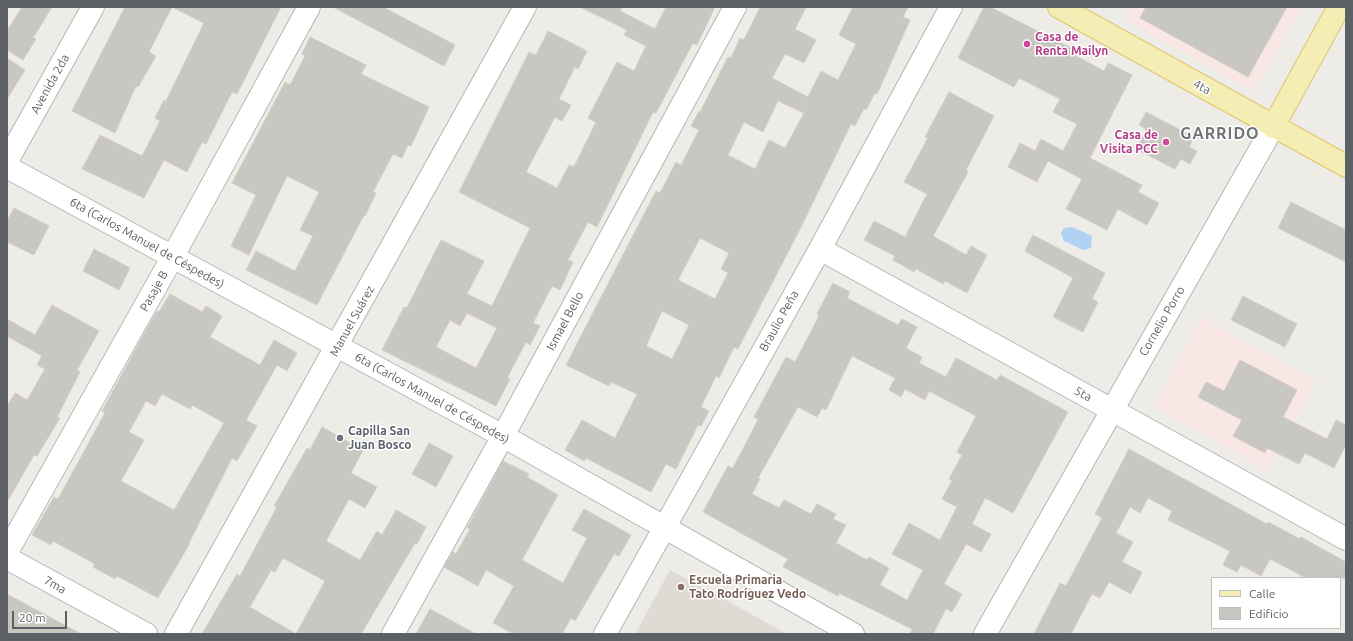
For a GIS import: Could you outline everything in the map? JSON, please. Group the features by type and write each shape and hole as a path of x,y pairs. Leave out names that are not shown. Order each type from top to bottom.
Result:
{"main road":[{"name":"4ta","path":"1059,7 1273,127 1346,166"},
{"name":"Cornelio Porro","path":"1273,127 1339,7"}],"street":[{"name":"Avenida 2da","path":"7,161 93,7"},
{"name":"Pasaje B","path":"7,552 172,258 309,7"},
{"name":"Manuel Suárez","path":"176,634 338,346 525,7"},
{"name":"Ismael Bello","path":"393,634 503,436 735,7"},
{"name":"Braulio Peña","path":"605,634 820,249 951,7"},
{"name":"Cornelio Porro","path":"985,634 1273,127"},
{"name":"6ta (Carlos Manuel de Céspedes)","path":"7,167 172,258 503,436 853,634"},
{"name":"5ta","path":"820,249 1346,539"},
{"name":"7ma","path":"7,558 146,634"}],"shaded area":[{"path":"1132,7 1301,7 1254,92 1125,20"},
{"path":"1202,317 1316,381 1266,470 1154,407"},
{"name":"Escuela Primaria Tato Rodríguez Vedo","path":"670,570 733,604 787,634 635,634"}],"water":[{"path":"1072,227 1092,236 1091,248 1083,250 1064,241 1061,233 1064,228"}],"building":[{"path":"22,7 52,7 33,38 36,39 23,60 7,50 7,31"},
{"path":"125,7 172,7 149,52 156,56 138,87 136,86 115,133 72,111"},
{"path":"172,7 281,7 237,94 232,92 206,144 202,142 187,172 164,160 144,198 82,169 100,135 142,156 160,121 155,118 164,100 166,101 204,23"},
{"path":"333,7 383,7 455,45 444,66"},
{"path":"580,7 622,7 620,11 655,29 666,7 715,7 697,45 693,43 656,113 653,112 597,227 588,222 568,260 573,262 560,290 552,286 533,323 540,326 530,345 526,342 507,378 510,379 496,406 382,350 404,307 407,308 441,240 484,261 467,294 492,306 530,228 459,192 529,52 536,55 548,31 587,51 578,69 575,67 559,99 571,105 562,121 555,117 526,172 557,188 569,165 574,167 596,122 588,118 617,62 634,71 646,46 624,35 627,30","holes":["467,313 497,328 476,368 436,347 450,320 460,326"]},
{"path":"760,7 806,7 795,29 816,40 804,63 785,54 772,78 808,97 821,71 838,80 856,44 839,35 853,7 908,7 903,17 910,20 877,94 875,93 866,110 864,108 855,126 851,124 800,229 738,349 734,347 719,378 716,376 701,407 709,411 701,426 698,425 676,469 666,464 651,492 586,458 584,461 565,450 582,420 615,438 637,394 611,382 609,386 566,365 656,191 660,193 676,162 681,165 699,130 691,126 699,111 700,112 728,57 731,58 740,38 744,40","holes":["778,101 804,113 785,148 769,140 755,169 728,155 744,122 763,132","700,238 729,253 721,269 728,273 715,299 678,280","662,311 689,325 672,359 646,346"]},
{"path":"984,7 990,7 1079,52 1076,56 1104,71 1108,63 1132,75 1090,158 1142,185 1138,192 1159,203 1147,225 1118,209 1107,230 1066,209 1082,179 1048,161 1037,182 1008,167 1020,143 1035,151 1041,139 1063,151 1077,124 1053,112 1060,99 1019,78 1014,87 958,58"},
{"path":"1146,7 1287,7 1248,77 1140,18"},
{"path":"310,37 366,65 361,74 429,107 411,146 408,145 402,158 393,154 373,192 376,193 365,216 364,215 317,305 246,270 256,251 295,271 313,236 300,230 319,192 287,176 249,255 231,246 256,195 232,183 285,82 290,85 305,56 302,54"},
{"path":"7,58 25,70 7,99"},
{"path":"949,92 994,116 966,170 968,172 933,236 966,255 971,246 987,255 967,293 945,281 943,284 916,269 914,272 893,260 895,256 864,240 874,221 905,237 927,194 904,182 928,138 925,137"},
{"name":"Casa de Visita PCC","path":"1146,112 1194,137 1189,147 1197,151 1190,164 1181,159 1175,169 1136,149 1146,129 1139,125"},
{"path":"1291,202 1346,230 1346,262 1278,228"},
{"path":"14,208 49,226 34,255 7,242 7,221"},
{"path":"1033,235 1105,273 1092,299 1098,302 1083,332 1053,317 1073,278 1025,251"},
{"path":"94,249 130,268 119,290 83,271"},
{"path":"833,283 850,292 847,298 898,325 902,319 917,327 906,348 922,357 919,363 946,377 956,358 997,380 1000,375 1068,412 1013,513 985,498 972,524 991,534 981,552 966,544 944,584 962,594 952,612 946,609 933,634 910,634 912,629 839,593 838,596 783,567 788,559 703,512 728,466 733,468 758,420 754,417 786,357 795,362 819,316 817,314","holes":["852,356 895,378 889,390 901,397 905,389 925,400 929,391 976,416 957,452 962,455 949,479 952,481 942,499 957,507 940,540 909,523 892,554 923,570 907,600 880,585 889,568 869,557 867,560 836,543 846,525 833,519 836,514 817,504 811,514 784,500 779,508 752,494 760,479 758,478 798,407 817,417 822,408 826,410"]},
{"path":"170,294 202,312 206,306 222,316 210,337 260,365 274,340 297,353 287,371 277,365 246,420 257,426 237,461 232,458 190,543 158,598 117,576 115,579 93,567 95,564 53,541 51,545 32,535 54,497 58,499 105,413 102,411 157,311 159,312","holes":["162,394 190,409 192,405 224,423 174,510 121,481 144,440 129,432 146,401 155,406"]},
{"path":"1243,296 1297,324 1285,347 1231,320"},
{"path":"52,305 99,331 77,370 80,372 57,417 60,418 37,456 34,455 7,502 7,406 15,393 27,400 45,369 37,365 42,356 7,336 7,319 35,335"},
{"path":"1240,360 1297,390 1283,417 1327,439 1336,420 1346,425 1346,445 1334,468 1305,453 1299,464 1267,448 1265,453 1233,436 1242,420 1198,397 1206,382 1224,391"},
{"path":"322,427 363,450 351,473 377,487 365,508 349,499 326,541 360,560 377,531 382,535 396,510 426,527 417,544 415,543 361,634 296,634 202,634 237,574 240,576 277,507 274,506 307,448 310,450","holes":["283,558 325,581 296,634 250,607 271,570 275,572"]},
{"path":"429,443 453,456 436,487 412,474"},
{"path":"1129,449 1267,524 1268,522 1300,539 1301,537 1346,562 1346,578 1304,577 1270,559 1261,576 1241,565 1237,572 1223,565 1230,551 1168,520 1172,511 1148,498 1140,513 1130,507 1116,533 1133,542 1122,562 1142,572 1131,594 1109,582 1100,598 1092,594 1071,634 1034,634 1060,583 1066,586 1102,518 1095,514"},
{"path":"503,461 529,474 527,477 558,495 522,560 563,583 587,538 572,530 584,509 631,535 619,556 614,554 575,621 571,618 562,634 514,634 493,623 514,586 486,570 478,586 444,567 453,552 456,554 470,529 467,528"},
{"path":"7,594 81,634 7,634"},
{"path":"430,609 476,634 416,634"}],"place":[{"name":"Casa de Renta Mailyn","path":"1027,44"},
{"name":"Casa de Visita PCC","path":"1166,142"},
{"name":"Capilla San Juan Bosco","path":"340,438"},
{"name":"Escuela Primaria Tato Rodríguez Vedo","path":"681,587"}],"district":[{"name":"GARRIDO","path":"1220,134"}]}
